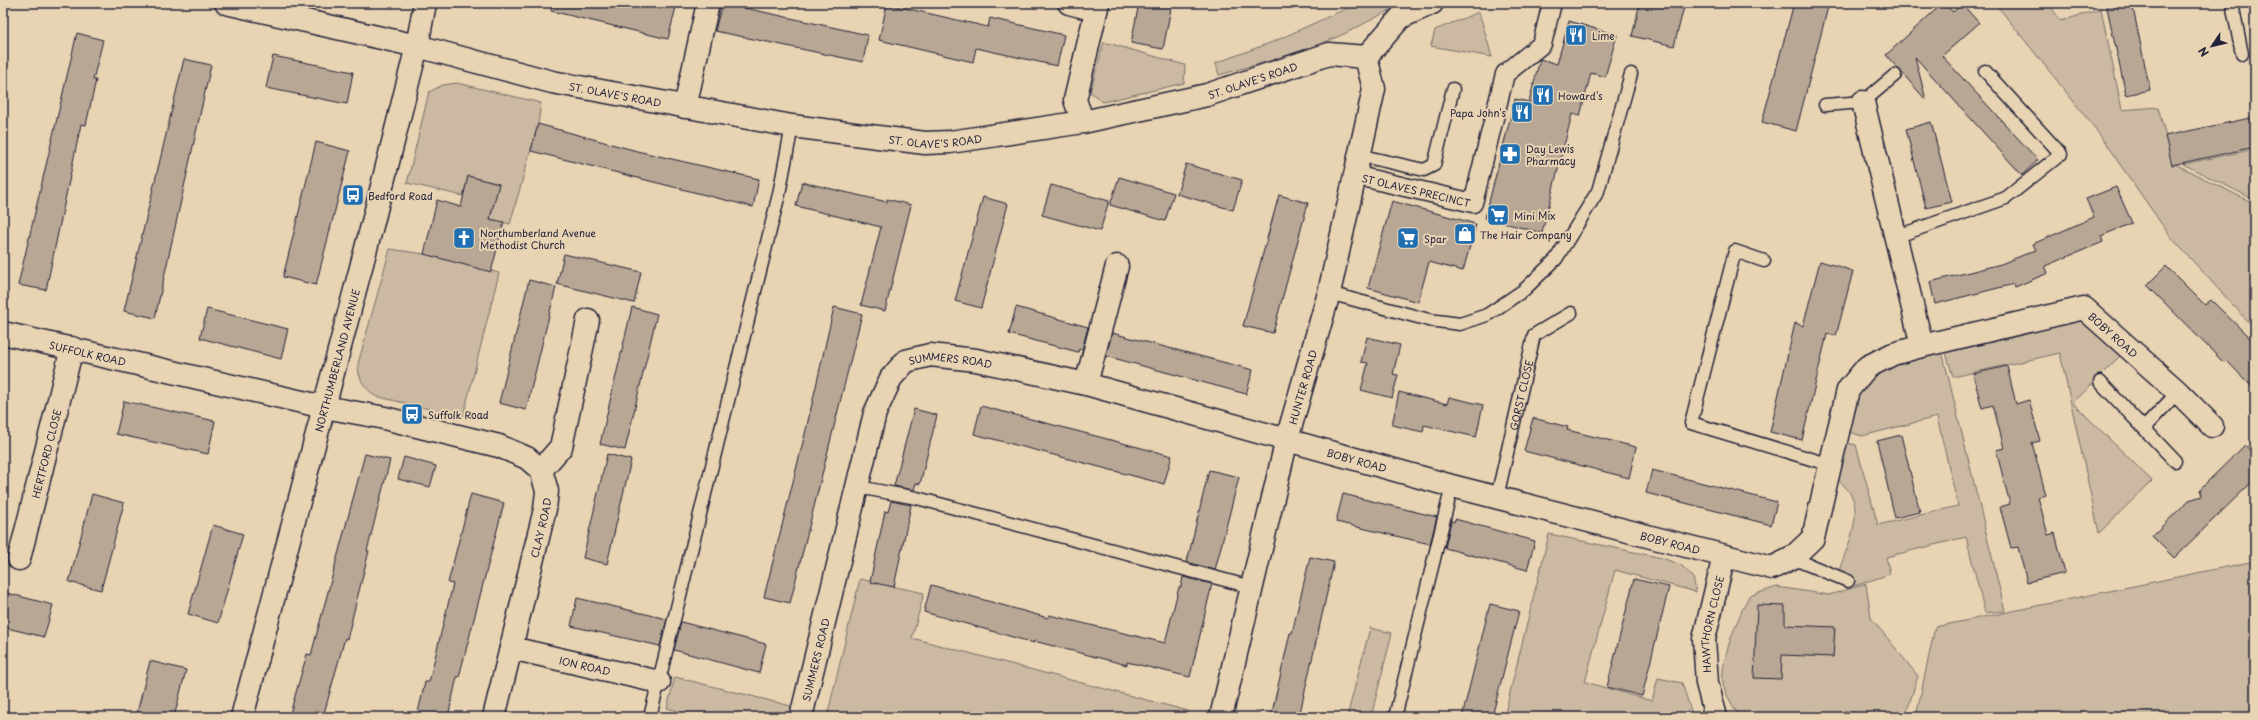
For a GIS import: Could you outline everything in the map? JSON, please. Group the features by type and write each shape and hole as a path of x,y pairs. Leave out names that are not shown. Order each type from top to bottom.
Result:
{"street":[{"path":"226,3 417,46"},
{"name":"NORTHUMBERLAND AVENUE","path":"242,717 417,46 425,3"},
{"path":"685,107 708,3"},
{"path":"1069,3 1097,7 1075,100 1083,122"},
{"path":"1366,57 1401,17 1432,3"},
{"name":"ST OLAVES PRECINCT","path":"1356,165 1473,203 1505,74 1542,44 1552,3"},
{"name":"ST. OLAVE'S ROAD","path":"417,46 552,82 792,126 925,144 950,142 1083,122 1207,95 1329,54 1366,57"},
{"name":"HUNTER ROAD","path":"1221,717 1287,439 1329,292 1374,89 1366,57"},
{"path":"1863,102 1922,346"},
{"path":"1086,384 1117,266"},
{"name":"BOBY ROAD","path":"1287,439 1452,486 1772,568 1792,558 1813,538 1848,390 1867,367 1893,354 2084,308 2178,392 2212,426"},
{"path":"541,470 561,447 588,320"},
{"name":"SUFFOLK ROAD","path":"3,333 324,407 380,417 499,446 527,458 541,470"},
{"name":"HERTFORD CLOSE","path":"19,559 72,348"},
{"name":"SUMMERS ROAD","path":"801,717 875,413 891,378 906,361 930,355 976,360 1086,384 1287,439"},
{"name":"CLAY ROAD","path":"494,717 545,509 548,491 541,470"},
{"name":"HAWTHORN CLOSE","path":"1716,717 1707,682 1704,639 1724,556"},
{"name":"ION ROAD","path":"511,648 659,682"}],"lane":[{"path":"2232,3 2242,54"},
{"path":"1895,237 2006,198 2061,154 1986,71"},
{"path":"1329,292 1429,320 1460,324 1488,315 1524,290 1556,259 1598,191 1631,74"},
{"path":"1825,105 1863,102 1895,75"},
{"path":"1356,165 1424,170 1434,165 1453,89"},
{"path":"650,717 779,194 792,126"},
{"path":"1764,260 1735,251 1691,423 1830,465"},
{"name":"GORST CLOSE","path":"1497,497 1534,335 1571,313"},
{"path":"2100,382 2175,461"},
{"path":"2144,428 2178,392"},
{"path":"1395,717 1452,486"},
{"path":"858,487 917,498 1251,587"},
{"path":"1792,558 1848,581"}],"shaded area":[{"path":"1354,3 1390,3 1394,8 1346,33 1305,51 1219,75 1216,63 1275,41 1354,5"},
{"path":"1995,3 2048,3 2061,21 2101,9 2122,110 2158,107 2173,163 2255,204 2255,329 2170,236 2094,127"},
{"path":"1479,12 1492,57 1431,46 1435,30"},
{"path":"1104,42 1185,65 1184,83 1103,102 1090,92"},
{"path":"457,83 541,103 538,124 510,224 490,219 499,184 468,176 463,196 407,183 429,92 443,85"},
{"path":"2255,149 2255,200 2183,164"},
{"path":"390,249 424,254 499,273 463,417 375,396 365,386 360,378 358,364"},
{"path":"2074,317 2098,330 2124,352 2073,403 2152,481 2099,533 2060,353 1953,377 1945,349"},
{"path":"1942,351 2005,611 1985,613 1966,537 1886,557 1890,574 1854,586 1839,571 1855,522 1854,502 1850,493 1838,479 1847,443 1856,445 1878,525 1958,506 1937,417 1862,436 1849,432 1855,397 1879,370"},
{"path":"1549,534 1662,558 1681,565 1693,577 1696,592 1615,570 1585,682 1652,701 1658,678 1682,683 1693,717 1504,717"},
{"path":"2255,561 2255,717 1916,717 1935,627"},
{"path":"860,579 924,593 912,638 1188,711 1186,717 827,717"},
{"path":"1866,584 1871,618 1918,676 1905,717 1870,717 1845,710 1843,717 1740,717 1727,695 1723,678 1726,654 1730,641 1749,596 1777,587 1829,595"},
{"path":"1370,628 1392,633 1371,717 1347,717"},
{"path":"675,677 791,706 788,717 700,717 667,708"}],"building":[{"path":"552,3 677,3 668,39 551,11"},
{"path":"722,3 868,35 863,62 715,31"},
{"path":"1139,3 1172,3 1163,49 1131,43"},
{"path":"1640,3 1685,3 1674,46 1632,36"},
{"path":"1794,3 1829,3 1796,131 1762,122"},
{"path":"1943,3 1953,12 1962,4 1979,23 1942,56 2038,160 2022,175 1915,57 1926,100 1886,55"},
{"path":"2106,3 2132,3 2150,90 2126,95"},
{"path":"887,4 988,27 990,18 1064,35 1057,66 976,48 973,62 879,40"},
{"path":"1569,21 1617,35 1605,77 1591,73 1580,116 1572,114 1542,233 1485,218 1515,99 1529,102 1540,59 1557,64"},
{"path":"77,33 103,40 93,80 96,80 86,125 81,124 46,290 18,285"},
{"path":"273,56 353,72 347,104 266,88"},
{"path":"184,59 211,65 155,318 124,311"},
{"path":"2255,117 2255,147 2172,165 2165,136"},
{"path":"1931,122 1952,202 1926,208 1906,129"},
{"path":"538,124 637,151 759,179 753,207 531,151"},
{"path":"316,142 350,151 316,285 283,277"},
{"path":"1186,164 1242,180 1233,210 1177,194"},
{"name":"Northumberland Avenue Methodist Church","path":"468,176 499,184 490,219 504,222 491,272 424,254 437,200 461,207"},
{"path":"1119,177 1174,193 1165,221 1110,205"},
{"path":"802,182 887,202 887,199 911,205 885,311 861,305 881,227 796,206"},
{"path":"1051,185 1109,201 1100,231 1042,215"},
{"path":"2116,187 2132,223 2101,236 2103,242 2045,266 2048,273 2015,287 2014,284 1935,304 1930,282 2001,264 2036,250 2033,244 2094,217 2086,199"},
{"path":"1279,195 1308,203 1273,333 1243,326"},
{"path":"983,197 1008,204 981,308 955,301"},
{"name":"Spar","path":"1392,201 1476,224 1463,271 1429,262 1418,302 1368,288"},
{"path":"564,254 641,272 634,303 557,284"},
{"path":"1820,261 1853,271 1836,336 1827,334 1802,440 1770,432 1795,323 1803,326"},
{"path":"2166,266 2205,305 2211,300 2255,343 2255,390 2227,361 2224,363 2147,285"},
{"path":"529,280 556,287 526,410 499,403"},
{"path":"632,307 657,314 625,450 600,444"},
{"path":"834,307 862,314 790,603 764,597 806,430"},
{"path":"1016,307 1088,327 1082,350 1079,349 1078,352 1009,334"},
{"path":"207,309 288,329 281,359 200,338"},
{"path":"1112,333 1253,370 1246,394 1106,356"},
{"path":"1367,337 1400,345 1393,374 1398,375 1392,398 1361,390 1368,363 1361,362"},
{"path":"2007,366 2016,404 2029,400 2040,441 2032,443 2046,495 2038,497 2048,535 2055,533 2065,573 2027,582 2018,547 2011,548 2000,507 2010,504 1996,450 2004,448 1993,405 1982,408 1973,374"},
{"path":"1399,392 1447,404 1449,397 1483,405 1476,437 1424,425 1423,432 1392,425"},
{"path":"124,401 215,421 208,454 116,434"},
{"path":"981,406 1172,456 1164,484 974,434"},
{"path":"914,409 937,415 920,484 916,483 914,490 894,486"},
{"path":"1533,418 1568,427 1567,430 1636,447 1629,478 1524,451"},
{"path":"1901,435 1920,512 1895,518 1877,441"},
{"path":"2245,445 2255,456 2255,479 2174,558 2152,536 2189,500 2202,496 2200,489"},
{"path":"365,454 390,460 347,639 345,638 323,717 289,717 307,654 311,655"},
{"path":"607,454 631,460 607,564 583,558"},
{"path":"404,457 436,466 430,487 398,479"},
{"path":"1209,470 1239,477 1215,570 1187,562"},
{"path":"1652,470 1777,502 1771,525 1646,493"},
{"path":"92,494 124,503 101,590 69,582"},
{"path":"471,494 504,503 459,677 457,677 448,717 417,717 425,682 429,682 453,584 448,583"},
{"path":"1343,494 1437,517 1430,544 1336,522"},
{"path":"891,501 911,505 894,587 870,582 885,511 888,512"},
{"path":"1455,519 1535,541 1527,570 1445,548 1451,521 1454,522"},
{"path":"213,525 243,534 218,623 188,614"},
{"path":"1310,557 1334,562 1299,717 1271,717 1290,633 1292,633"},
{"path":"1183,577 1212,584 1190,677 1127,662 1127,665 1034,641 1034,643 924,612 931,585 1048,618 1049,615 1165,643 1179,587 1181,587"},
{"path":"1634,579 1669,587 1642,696 1607,687"},
{"path":"3,592 53,605 44,637 3,627"},
{"path":"577,598 667,619 660,646 571,626"},
{"path":"1490,604 1519,611 1492,717 1462,717"},
{"path":"1757,605 1785,606 1785,625 1835,627 1833,657 1782,655 1781,679 1754,678"},
{"path":"681,622 766,644 759,673 674,650"},
{"path":"150,661 186,670 174,717 136,717"}],"place":[{"name":"Lime","path":"1576,35"},
{"name":"Howard's","path":"1543,95"},
{"name":"Papa John's","path":"1522,112"},
{"name":"Day Lewis Pharmacy","path":"1510,154"},
{"name":"Bedford Road","path":"353,195"},
{"name":"Mini Mix","path":"1498,215"},
{"name":"The Hair Company","path":"1465,234"},
{"name":"Northumberland Avenue Methodist Church","path":"464,238"},
{"name":"Spar","path":"1408,238"},
{"name":"Suffolk Road","path":"412,414"}]}
